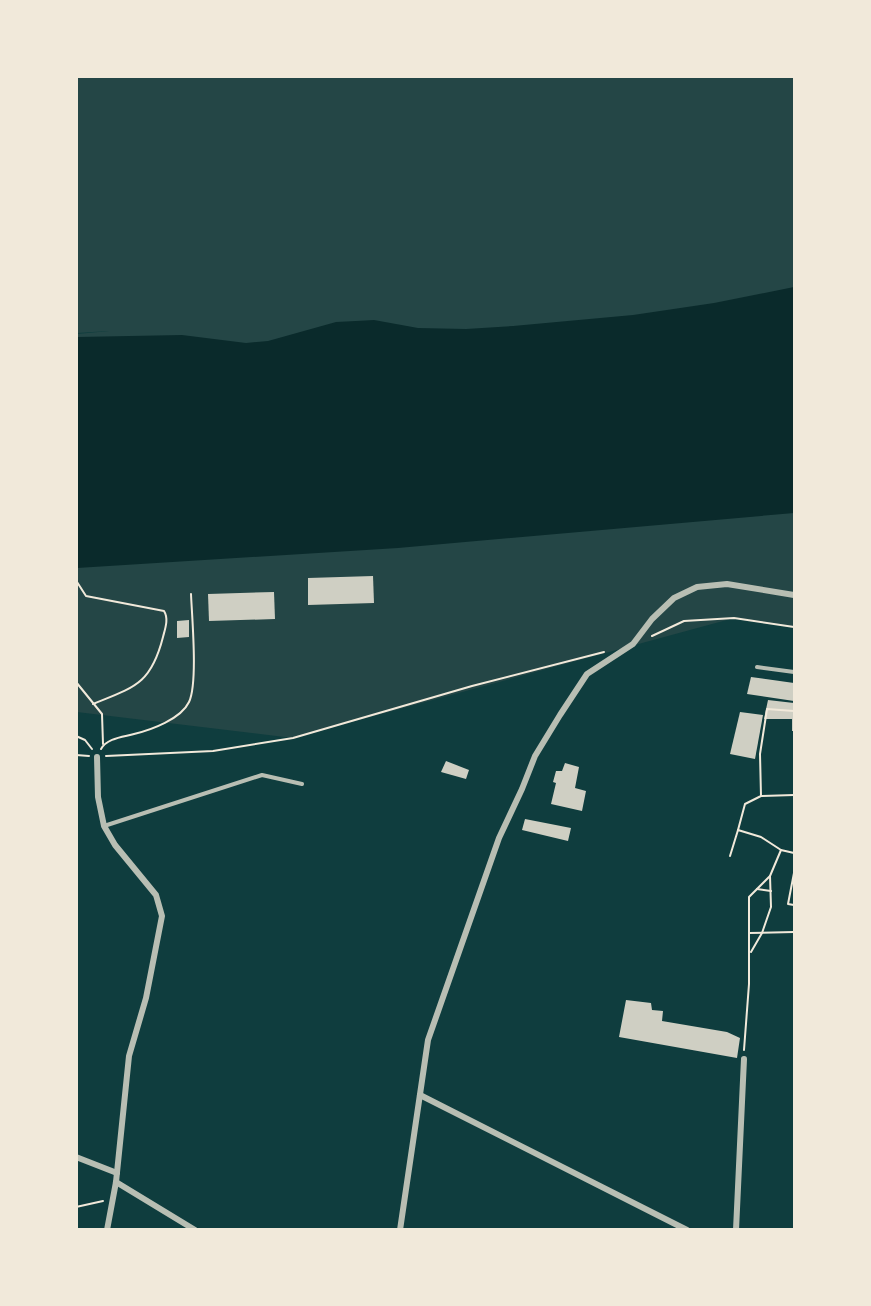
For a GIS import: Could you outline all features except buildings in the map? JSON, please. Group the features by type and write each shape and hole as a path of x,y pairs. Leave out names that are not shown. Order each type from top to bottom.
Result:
{"street":[{"path":"400,1230 428,1040 499,838 535,756 587,674 633,644 652,619 674,598 697,587 727,584 795,595"},
{"path":"97,757 98,797 104,826 115,845 156,895 162,916 147,998 129,1056 116,1182 107,1230"},
{"path":"736,1230 744,1059"},
{"path":"420,1095 687,1230"},
{"path":"76,1157 117,1173"},
{"path":"116,1182 195,1230"}],"lane":[{"path":"757,667 795,672"},
{"path":"104,826 262,775 302,784"}],"path":[{"path":"77,582 86,596 164,611 166,614 160,649 152,670 142,681 127,690 93,704"},
{"path":"104,744 115,738 152,730 178,714 189,704 193,679 191,594"},
{"path":"633,644 684,621 734,618 795,627"},
{"path":"76,755 97,757 213,751 293,738 472,686 610,650"},
{"path":"76,682 102,714 104,744 97,757"},
{"path":"761,796 760,754 767,710 795,711"},
{"path":"76,736 85,740 97,757"},
{"path":"730,856 745,804 761,796 795,795"},
{"path":"738,830 761,837 781,850 795,853"},
{"path":"744,1059 749,897 770,876 781,850"},
{"path":"795,873 788,904 795,905"},
{"path":"749,955 762,933 771,907 770,876"},
{"path":"757,889 771,891"},
{"path":"749,933 795,932"},
{"path":"76,1207 113,1199"}],"shaded area":[{"path":"77,77 794,77 794,627 734,618 293,738 77,712 77,334 109,331 77,333"},
{"path":"794,287 794,513 398,548 77,568 77,337 182,335 246,343 268,341 336,322 374,320 418,328 466,329 513,326 633,315 714,303"}]}
